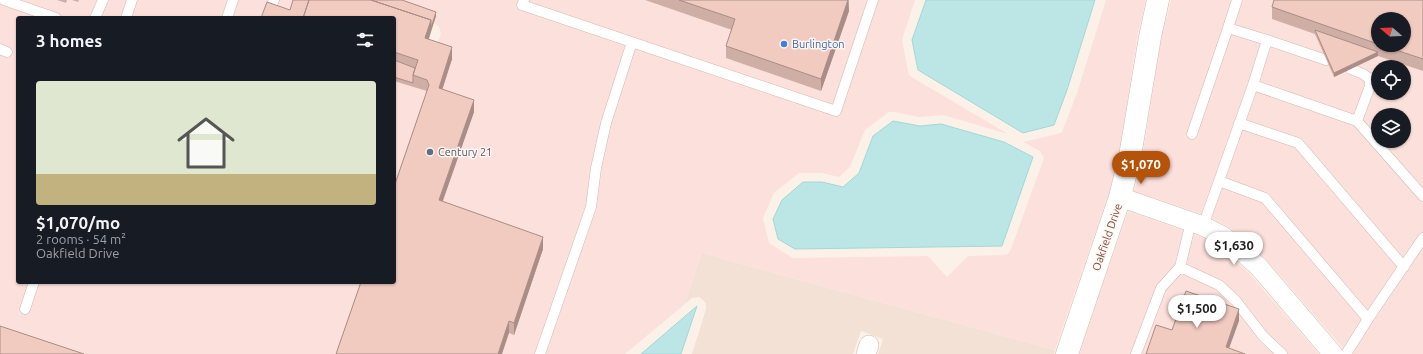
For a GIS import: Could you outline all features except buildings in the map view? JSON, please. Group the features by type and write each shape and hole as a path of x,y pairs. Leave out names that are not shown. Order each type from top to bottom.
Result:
{"street":[{"name":"Oakfield Drive","path":"1067,354 1120,197 1130,156 1150,37 1158,0"},
{"path":"1120,197 1197,224 1223,236 1258,266 1333,354"}],"lane":[{"path":"4,0 50,16"},
{"path":"97,16 103,0"},
{"path":"127,16 132,0"},
{"path":"228,16 233,0"},
{"path":"524,0 522,5 836,112 874,0"},
{"path":"1192,134 1237,0"},
{"path":"1228,28 1326,60"},
{"path":"1136,354 1161,288 1180,267 1197,224 1219,181 1253,85 1267,40"},
{"path":"540,354 591,207 596,168 606,123 632,42"},
{"path":"1351,69 1370,79 1370,86 1357,121"},
{"path":"1253,85 1357,121 1423,196"},
{"path":"1239,123 1298,143 1404,267"},
{"path":"1219,181 1266,198 1368,319"},
{"path":"1346,354 1423,238"},
{"path":"1180,267 1219,285 1236,301 1263,336 1282,354"},
{"path":"25,309 33,284"}],"shaded area":[{"path":"0,0 303,0 298,16 16,16 16,284 396,284 396,73 427,76 441,33 439,27 434,23 364,0 915,0 902,39 910,76 1008,134 943,115 919,117 889,112 865,130 850,167 839,177 822,173 799,173 774,193 763,218 769,243 793,258 928,256 947,277 968,256 1008,254 1044,158 1040,151 1023,142 1062,132 1077,93 1106,0 1146,0 1138,34 1119,153 1109,193 1055,350 702,252 685,304 625,354 0,354"},
{"path":"1171,0 1423,0 1423,354 1348,354 1265,258 1229,227 1207,216 1134,191 1142,159 1161,40"},
{"path":"1128,211 1199,236 1217,245 1249,273 1319,354 1079,354"},
{"path":"702,252 1055,350 1054,354 878,354 883,339 861,331 853,354 692,354 706,309 706,304 699,297 692,298 685,304"}],"water":[{"path":"926,0 1095,0 1067,90 1054,125 1023,133 918,70 912,40"},
{"path":"893,121 920,126 941,124 1004,142 1033,157 1002,246 795,249 778,239 773,219 782,200 803,182 822,182 843,187 859,173 873,136"},
{"path":"697,306 681,354 641,354"}],"place":[{"name":"Burlington","path":"784,44"},
{"name":"Century 21","path":"430,152"}]}
